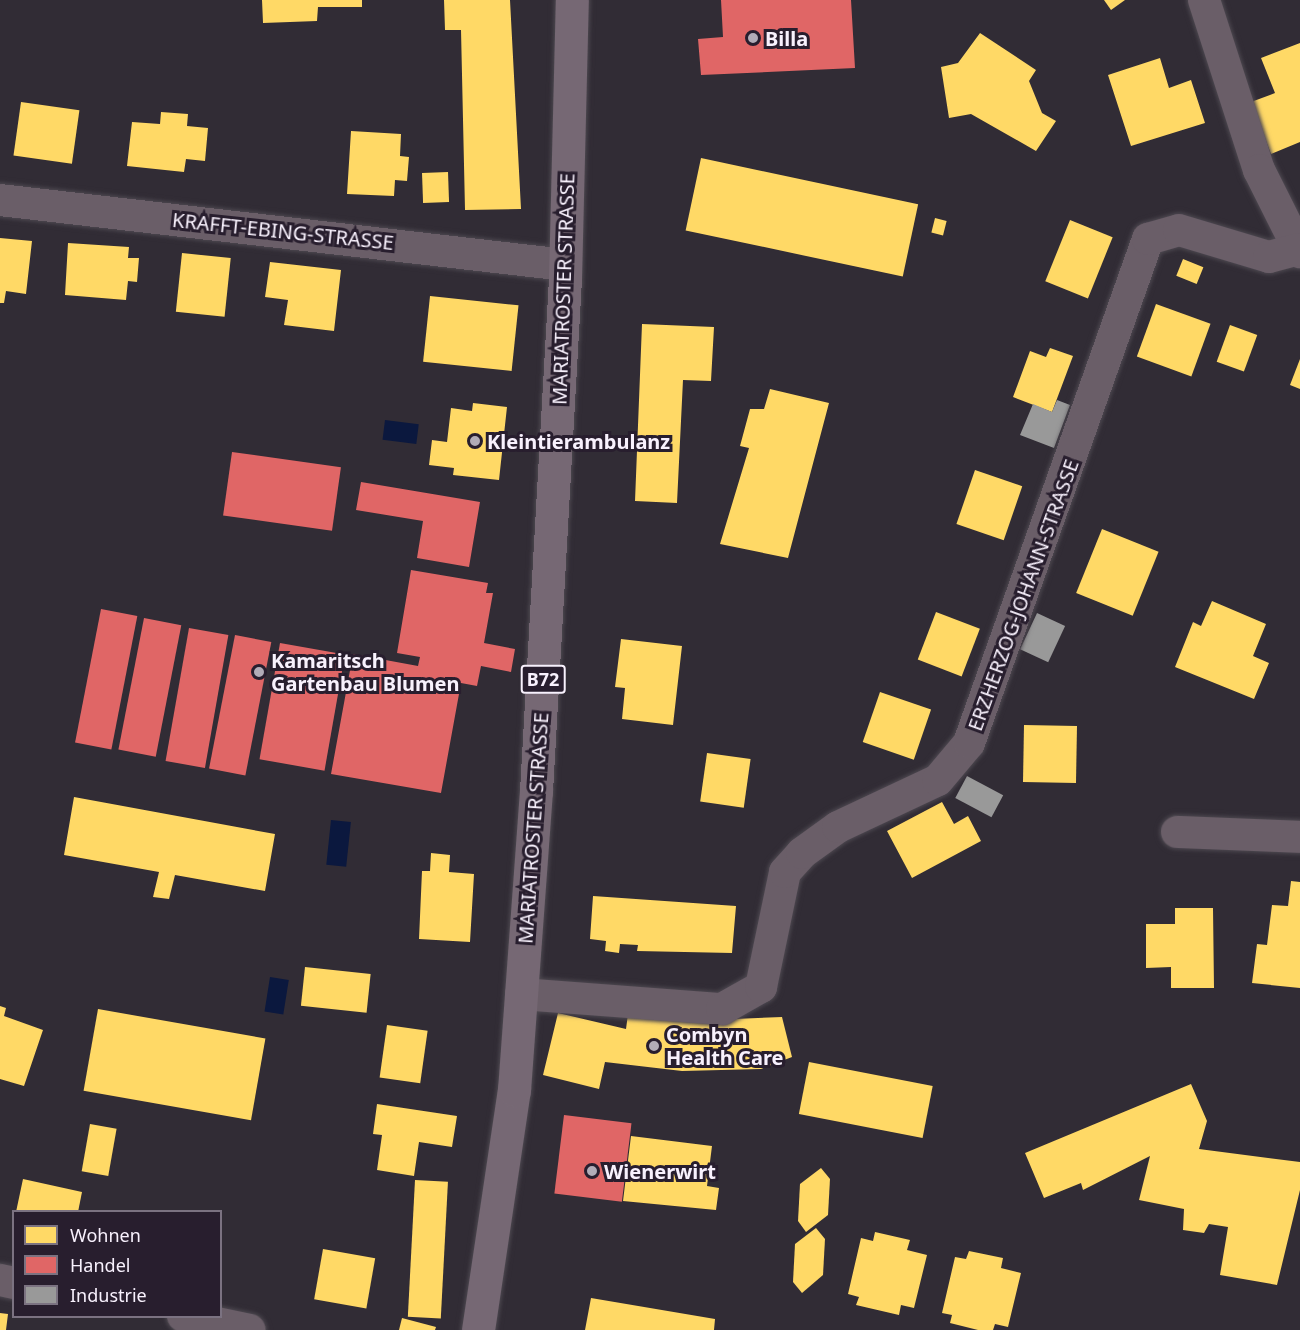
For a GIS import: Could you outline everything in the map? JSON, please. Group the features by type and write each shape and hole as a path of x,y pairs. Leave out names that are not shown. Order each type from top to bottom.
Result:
{"main road":[{"name":"MARIATROSTER STRASSE","path":"478,1330 514,1090 521,994 565,266 572,0"}],"street":[{"path":"1204,0 1259,170 1299,251"},
{"name":"KRAFFT-EBING-STRASSE","path":"0,200 565,266"},
{"name":"ERZHERZOG-JOHANN-STRASSE","path":"521,994 722,1009 761,987 790,866 838,827 938,780 969,743 1148,239 1179,230 1269,256 1299,251"},
{"path":"1177,832 1300,837"},
{"path":"188,1318 250,1330"}],"water":[{"path":"385,420 419,424 416,444 383,440"},
{"path":"331,820 351,822 346,867 326,865"},
{"path":"270,977 289,980 283,1015 265,1012"}],"building: Wohnen":[{"path":"262,0 362,0 362,7 318,7 317,21 263,23"},
{"path":"444,0 510,0 521,209 465,210 461,30 445,30"},
{"path":"1104,0 1125,0 1111,10"},
{"path":"980,33 1036,70 1029,81 1042,113 1056,121 1036,151 971,114 949,118 941,67 958,63"},
{"path":"1300,43 1300,142 1271,154 1251,102 1275,93 1261,58"},
{"path":"1160,58 1169,88 1191,80 1205,123 1131,146 1108,75"},
{"path":"21,102 79,110 72,164 13,155"},
{"path":"161,112 188,114 187,126 208,128 205,161 186,159 184,172 127,166 132,122 160,124"},
{"path":"351,131 401,134 400,156 409,157 407,181 395,180 394,196 347,194"},
{"path":"701,158 918,204 903,277 686,230"},
{"path":"448,172 449,202 423,203 422,173"},
{"path":"935,218 947,221 943,235 931,233"},
{"path":"1070,220 1113,237 1088,298 1045,281"},
{"path":"0,238 32,241 26,294 6,291 4,303 0,303"},
{"path":"68,243 129,247 128,258 139,258 137,282 128,281 126,300 65,295"},
{"path":"182,253 231,258 225,317 176,312"},
{"path":"1183,259 1203,267 1197,284 1176,276"},
{"path":"270,262 341,270 334,331 284,325 288,300 265,297"},
{"path":"430,296 519,305 512,371 423,362"},
{"path":"1156,304 1211,324 1191,376 1137,357"},
{"path":"642,324 714,327 711,381 683,380 677,503 635,501"},
{"path":"1230,325 1257,335 1244,372 1217,362"},
{"path":"1050,348 1073,356 1052,412 1013,397 1030,351 1046,357"},
{"path":"1300,359 1300,389 1290,385"},
{"path":"770,389 829,403 788,558 720,544 749,448 740,446 750,409 764,409"},
{"name":"Kleintierambulanz","path":"473,403 507,407 499,480 453,475 454,468 429,465 432,440 447,442 451,408 472,411"},
{"path":"975,470 1022,486 1004,540 956,524"},
{"path":"1102,529 1159,552 1133,616 1076,593"},
{"path":"1212,601 1266,624 1253,656 1269,663 1254,699 1175,667 1193,622 1201,626"},
{"path":"936,612 980,629 962,676 918,660"},
{"path":"621,639 682,646 673,725 622,719 625,688 615,687"},
{"path":"880,692 931,710 914,760 863,742"},
{"path":"1024,725 1077,726 1076,783 1023,782"},
{"path":"707,753 751,759 744,808 700,802"},
{"path":"74,797 275,834 265,891 175,875 169,899 153,897 159,872 64,855"},
{"path":"942,802 954,824 968,816 981,841 912,878 887,831"},
{"path":"431,853 450,855 449,872 474,874 470,942 419,939 422,871 430,871"},
{"path":"1291,881 1300,882 1300,988 1252,983 1257,944 1267,945 1272,905 1288,906"},
{"path":"593,896 736,906 732,953 637,951 638,945 620,944 619,953 605,951 606,941 590,939"},
{"path":"1175,908 1213,908 1214,988 1171,988 1171,967 1146,968 1146,924 1175,924"},
{"path":"305,967 371,974 367,1013 301,1006"},
{"path":"0,1006 6,1008 4,1016 43,1030 24,1086 0,1079"},
{"path":"98,1009 265,1039 251,1120 84,1091"},
{"path":"558,1013 626,1029 628,1014 685,1021 782,1017 792,1057 761,1069 682,1071 605,1062 599,1089 543,1075"},
{"path":"387,1025 428,1031 420,1083 380,1077"},
{"path":"809,1062 933,1086 923,1138 799,1114"},
{"path":"1191,1084 1207,1121 1199,1149 1300,1162 1300,1190 1277,1285 1220,1275 1228,1227 1209,1224 1204,1233 1183,1230 1184,1209 1139,1200 1150,1156 1083,1190 1081,1183 1044,1198 1025,1153"},
{"path":"377,1104 457,1116 452,1147 419,1142 414,1176 377,1170 382,1135 373,1134"},
{"path":"90,1124 117,1129 108,1176 82,1171"},
{"path":"631,1136 712,1146 707,1186 719,1188 716,1210 623,1201"},
{"path":"821,1168 830,1179 828,1215 806,1232 798,1221 800,1184"},
{"path":"23,1179 82,1192 78,1210 16,1210"},
{"path":"415,1180 448,1182 441,1319 408,1317"},
{"path":"816,1228 825,1239 823,1275 802,1293 793,1282 795,1244"},
{"path":"875,1232 910,1240 907,1250 927,1255 914,1308 901,1305 899,1315 856,1305 859,1297 848,1294 861,1238 873,1241"},
{"path":"323,1249 375,1258 366,1308 314,1299"},
{"path":"969,1251 1003,1258 1001,1268 1021,1273 1008,1327 995,1324 993,1330 978,1330 950,1323 952,1315 942,1313 955,1257 966,1259"},
{"path":"591,1298 715,1319 714,1330 585,1330"},
{"path":"0,1313 8,1314 6,1330 0,1330"},
{"path":"402,1318 436,1327 435,1330 399,1330"}],"building: Handel":[{"path":"721,0 851,0 855,68 701,75 698,39 723,37"},
{"path":"232,452 341,467 332,531 223,515"},
{"path":"361,482 480,502 469,567 417,558 423,521 356,510"},
{"path":"411,570 488,583 486,593 493,593 484,643 515,649 511,672 481,666 477,686 461,683 441,793 331,774 353,654 418,666 420,657 397,653"},
{"path":"101,609 137,616 111,750 75,743"},
{"path":"144,618 181,625 156,757 118,750"},
{"path":"189,628 228,635 205,768 166,761"},
{"path":"235,635 271,642 245,776 209,769"},
{"path":"280,643 345,654 325,771 260,759"},
{"name":"Wienerwirt","path":"564,1115 631,1123 622,1202 554,1193"}],"building: Industrie":[{"path":"1057,400 1070,405 1054,448 1020,435 1033,404 1052,412"},
{"path":"1037,613 1065,626 1048,662 1020,649"},
{"path":"967,776 1003,795 991,817 955,798"}],"place":[{"name":"Billa","path":"753,38"},
{"name":"Kleintierambulanz","path":"475,441"},
{"name":"Kamaritsch Gartenbau Blumen","path":"259,672"},
{"name":"Combyn Health Care","path":"654,1046"},
{"name":"Wienerwirt","path":"592,1171"}]}
